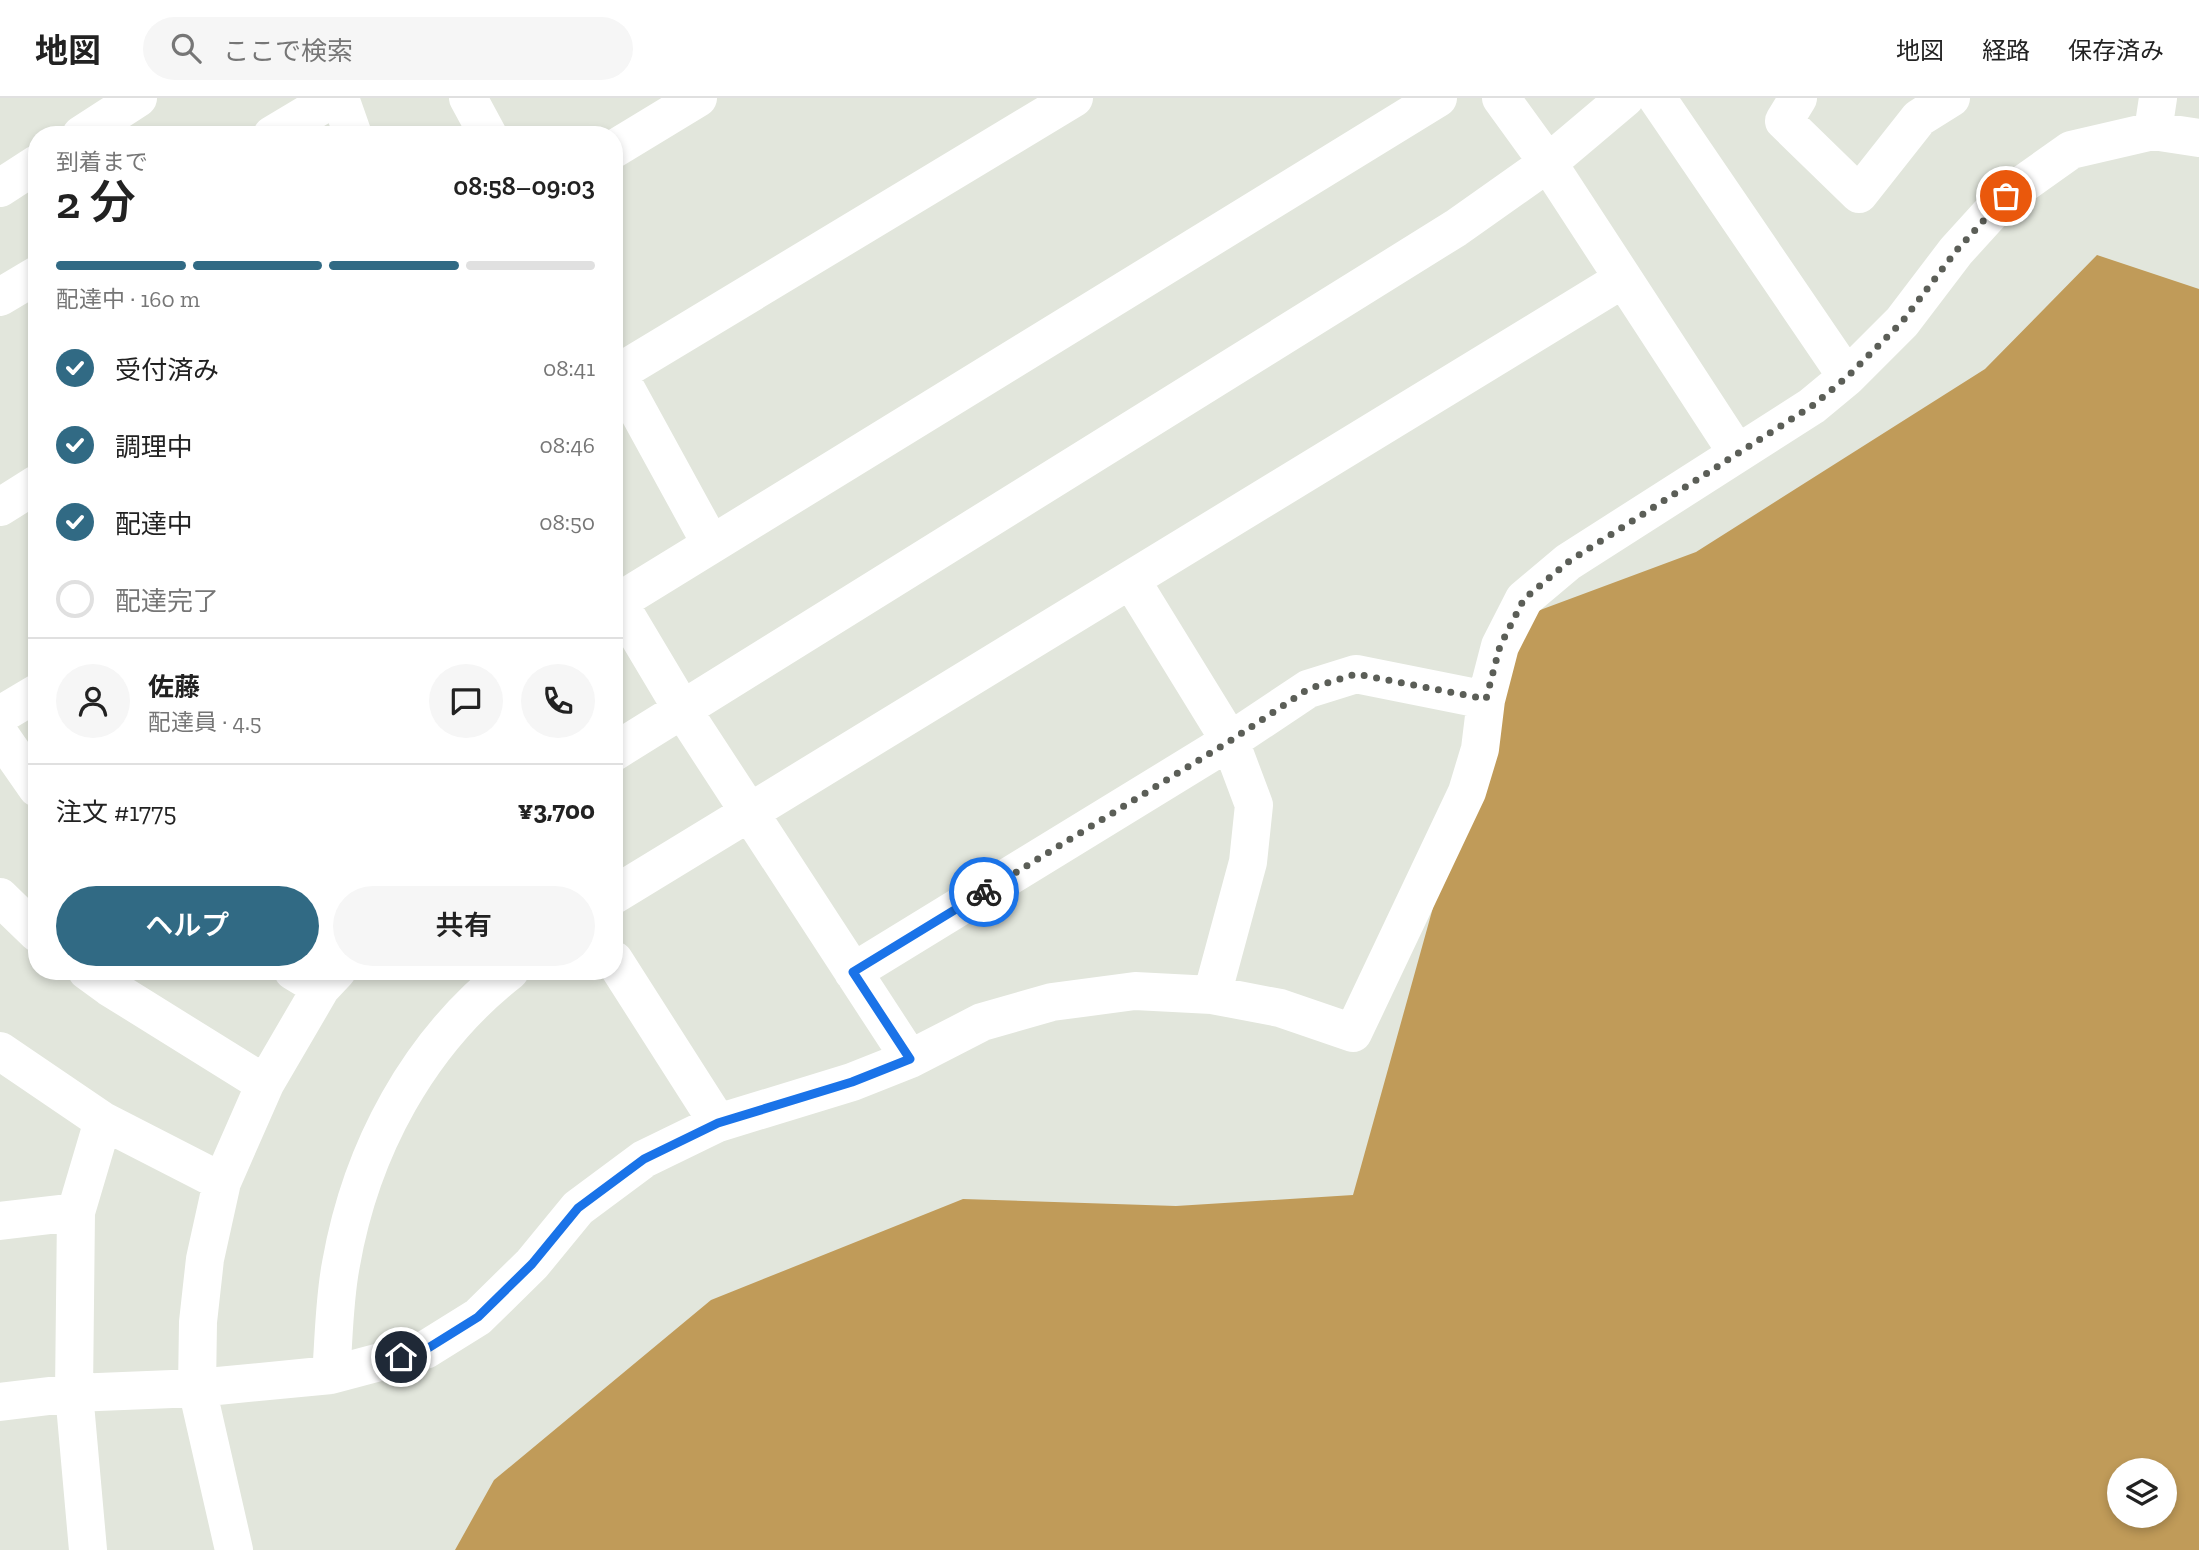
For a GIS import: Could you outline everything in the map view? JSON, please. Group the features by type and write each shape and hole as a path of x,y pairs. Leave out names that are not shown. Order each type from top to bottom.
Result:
{"street":[{"path":"95,126 138,98"},
{"path":"287,126 334,98"},
{"path":"340,98 350,126"},
{"path":"468,98 483,126"},
{"path":"623,144 698,98"},
{"path":"623,366 1074,98"},
{"path":"623,594 711,544 1438,98"},
{"path":"1501,98 1548,163 1737,453"},
{"path":"623,746 1456,229 1548,163 1625,98"},
{"path":"1657,98 1847,377"},
{"path":"1798,98 1784,121 1859,194 1919,118 1951,98"},
{"path":"0,1402 74,1393 197,1388 331,1375 425,1350 478,1317 532,1264 578,1208 644,1159 718,1123 852,1082 910,1059 982,1022 1052,1002 1135,992 1212,995 1280,1009 1353,1033 1466,792 1480,749 1486,699 1500,646 1524,599 1568,562 1812,406 1847,377 1902,322 1956,251 2006,196 2071,150 2155,115 2199,138"},
{"path":"0,188 28,170"},
{"path":"623,890 1623,279"},
{"path":"0,297 28,280"},
{"path":"623,383 711,544"},
{"path":"0,507 28,490"},
{"path":"1131,580 1230,741 1254,805 1248,862 1212,995"},
{"path":"623,610 682,709 910,1059"},
{"path":"853,972 1230,741 1308,689 1356,674 1486,699"},
{"path":"0,715 28,698"},
{"path":"0,735 28,775"},
{"path":"0,897 28,924"},
{"path":"623,974 718,1123"},
{"path":"99,980 265,1084"},
{"path":"234,1550 197,1388 198,1322 205,1259 222,1182 265,1084 316,980"},
{"path":"331,1375 340,1265 356,1196 387,1120 432,1049 479,995 498,980"},
{"path":"0,1051 103,1121 222,1182"},
{"path":"88,1550 74,1393 76,1212 103,1121"},
{"path":"0,1220 76,1212"}],"shaded area":[{"path":"2097,255 2199,289 2199,1550 455,1550 494,1480 711,1300 963,1199 1176,1206 1353,1195 1513,620 1696,552 1985,369"}],"way so far":[{"path":"984,892 1230,741 1308,689 1356,674 1486,699 1500,646 1524,599 1568,562 1812,406 1847,377 1902,322 1956,251 2006,196"}],"route":[{"path":"401,1357 425,1350 478,1317 532,1264 578,1208 644,1159 718,1123 852,1082 910,1059 853,972 984,892"}]}
